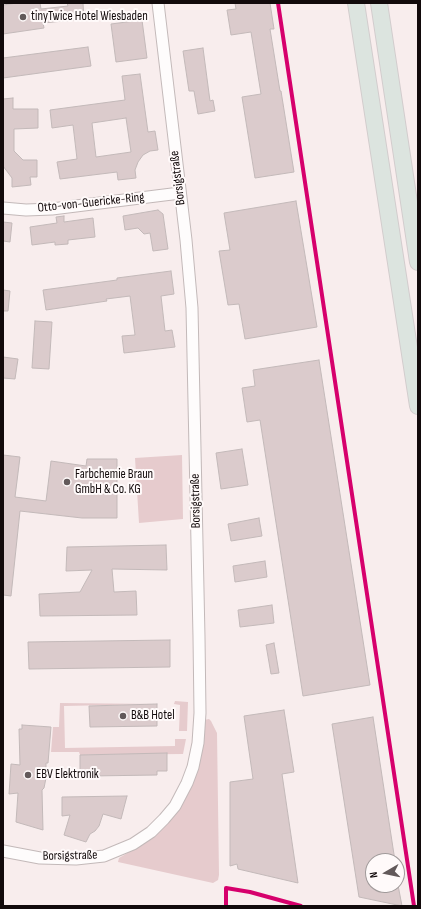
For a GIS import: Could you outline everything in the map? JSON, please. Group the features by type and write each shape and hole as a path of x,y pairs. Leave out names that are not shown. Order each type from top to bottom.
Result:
{"highway":[{"path":"356,3 418,406"},
{"path":"379,3 418,262"}],"street":[{"name":"Borsigstraße","path":"3,851 30,856 62,859 89,858 104,856 133,844 151,832 175,806 187,783 193,767 198,743 200,713 194,361 190,276 158,3"},
{"name":"Otto-von-Guericke-Ring","path":"3,208 26,210 52,209 180,193"}],"shaded area":[{"path":"182,455 183,519 139,523 135,458"},
{"path":"175,701 188,702 187,731 179,731 180,705 174,704"},
{"path":"60,703 157,704 64,706 65,748 175,746 175,739 186,739 183,754 80,755 79,752 51,752 53,727 59,727"},
{"path":"209,719 217,733 218,880 213,883 118,862 119,858 136,848 168,822 204,720"}],"building":[{"name":"tinyTwice Hotel Wiesbaden","path":"17,3 40,3 41,9 68,6 67,3 83,3 84,19 43,23 44,28 3,34 3,5"},
{"path":"235,3 270,3 274,29 270,29 294,172 255,178 242,97 261,94 251,32 231,35 227,10 236,9"},
{"path":"142,20 147,58 116,62 111,24"},
{"path":"88,47 91,66 3,78 3,58"},
{"path":"203,48 210,101 213,100 215,111 198,114 194,91 189,91 183,51"},
{"path":"140,74 148,132 155,131 158,150 150,151 143,155 135,170 136,178 118,180 117,172 60,179 57,162 77,159 73,125 52,128 50,110 125,100 122,76","holes":["126,118 131,152 96,157 92,123"]},
{"path":"13,98 13,109 38,109 38,128 14,129 14,151 23,160 37,160 37,177 30,177 31,185 12,187 12,178 3,166 3,99"},
{"path":"296,201 317,327 245,339 239,304 228,305 219,251 230,250 224,213"},
{"path":"158,210 163,214 168,249 153,251 150,233 144,234 138,228 125,230 123,216"},
{"path":"64,216 64,222 93,218 95,237 68,240 68,244 55,245 55,242 32,245 30,227 57,223 56,217"},
{"path":"3,222 12,223 10,242 3,241"},
{"path":"171,271 174,294 161,296 165,331 172,330 175,347 124,353 122,336 135,335 130,296 46,310 43,290"},
{"path":"3,290 10,291 8,311 3,311"},
{"path":"35,321 52,322 49,369 32,368"},
{"path":"3,357 18,359 15,379 3,378"},
{"path":"319,360 370,685 303,696 260,420 247,422 242,388 255,386 253,370"},
{"path":"242,449 248,485 221,489 216,453"},
{"path":"3,455 20,457 15,497 46,501 51,461 86,466 87,459 117,459 117,518 82,518 20,511 11,596 3,595"},
{"path":"259,518 262,536 231,541 228,524"},
{"path":"166,545 167,570 112,569 114,592 136,591 137,615 40,616 39,594 80,592 92,570 66,571 67,547"},
{"path":"265,561 267,577 235,582 233,566"},
{"path":"272,605 274,623 240,627 238,610"},
{"path":"170,640 170,667 29,669 28,642"},
{"path":"274,643 279,673 271,674 266,645"},
{"name":"B&B Hotel","path":"157,704 157,726 90,727 89,706"},
{"path":"284,710 294,772 282,774 298,883 238,869 237,864 230,866 230,782 253,779 244,716"},
{"path":"373,717 394,853 365,853 365,893 400,893 402,906 359,897 332,724"},
{"name":"EBV Elektronik","path":"22,725 51,727 48,763 46,763 46,778 44,788 42,790 43,830 16,822 18,793 9,794 11,764 20,765 19,729 22,729"},
{"path":"167,753 167,771 157,771 157,775 90,776 90,773 80,774 80,755"},
{"path":"127,796 121,819 103,814 99,826 90,834 86,842 64,835 70,815 62,816 62,797"}],"cycle path":[{"path":"278,3 414,906"},
{"path":"226,906 226,888 250,892 301,906"}],"place":[{"name":"tinyTwice Hotel Wiesbaden","path":"23,17"},
{"name":"Farbchemie Braun GmbH & Co. KG","path":"67,482"},
{"name":"B&B Hotel","path":"123,716"},
{"name":"EBV Elektronik","path":"28,775"}]}
